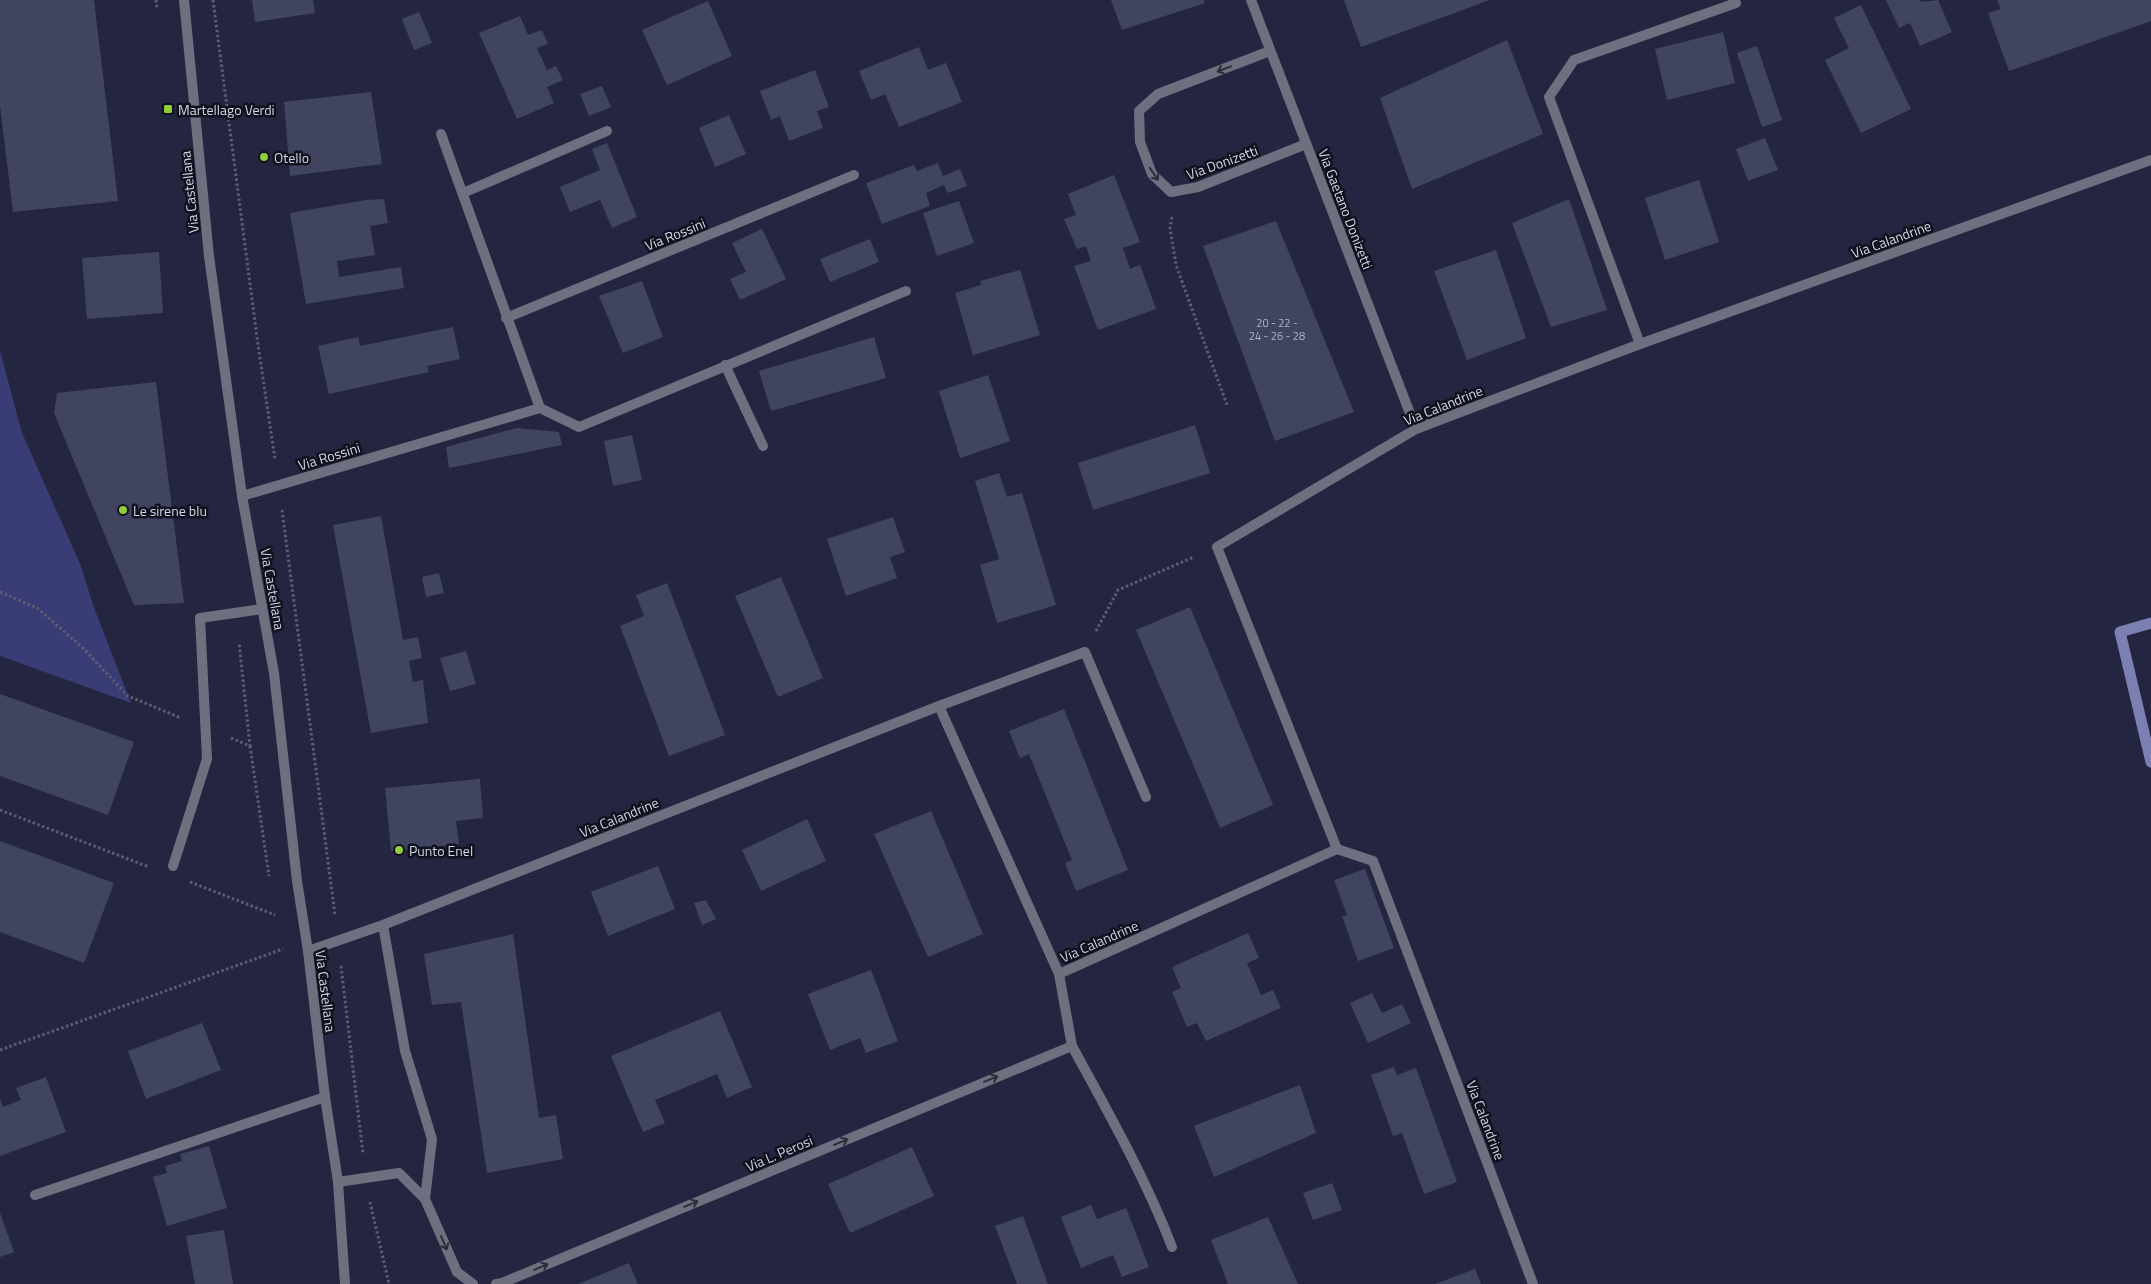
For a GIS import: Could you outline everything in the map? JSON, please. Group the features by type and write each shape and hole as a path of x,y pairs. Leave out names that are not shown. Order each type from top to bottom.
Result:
{"street":[{"name":"Via Castellana","path":"184,0 209,256 242,496 274,673 325,1097 338,1182 345,1284"},
{"name":"Via Gaetano Donizetti","path":"1251,0 1416,429"},
{"path":"1640,344 1549,97 1574,60 1736,3"},
{"name":"Via Donizetti","path":"1270,51 1158,94 1139,111 1140,142 1152,174 1171,192 1198,188 1306,144"},
{"path":"463,193 607,131"},
{"path":"441,134 540,408 579,427 906,292"},
{"name":"Via Calandrine","path":"1217,547 1416,429 1640,344 2151,160"},
{"name":"Via Rossini","path":"506,318 854,175"},
{"path":"726,365 763,446"},
{"name":"Via Rossini","path":"242,496 540,408"},
{"path":"1217,547 1337,849"},
{"path":"172,866 207,759 200,618 262,609"},
{"path":"1085,652 1146,797"},
{"name":"Via Calandrine","path":"307,946 338,940 383,925 938,706 1085,652"},
{"name":"Via Calandrine","path":"938,706 1059,974 1337,849 1373,861 1533,1284"},
{"path":"383,925 405,1051 432,1139 425,1199"},
{"path":"1059,974 1072,1046 1126,1145 1160,1216 1172,1248"},
{"name":"Via L. Perosi","path":"496,1284 1072,1046"},
{"path":"35,1195 325,1097"},
{"path":"338,1182 399,1173 425,1199 457,1272 473,1284"}],"path":[{"path":"213,0 258,345 280,486 338,940 366,1178 390,1284"},
{"path":"1177,191 1170,228 1176,265 1227,404"},
{"path":"1085,652 1118,590 1217,547"},
{"path":"0,592 37,608 82,647 128,696 189,721"},
{"path":"224,735 250,746 239,642"},
{"path":"0,810 156,869"},
{"path":"183,880 275,915"},
{"path":"0,1050 307,946"}],"shaded area":[{"path":"0,351 22,433 81,566 93,605 131,703 0,656"}],"building":[{"path":"0,0 94,0 118,201 13,212 0,106"},
{"path":"252,0 313,0 315,13 255,22"},
{"path":"1111,0 1204,0 1205,3 1122,30"},
{"path":"1344,0 1490,0 1361,47"},
{"path":"1886,0 1920,0 1921,2 1938,0 1952,32 1920,46 1910,23 1899,28"},
{"path":"1997,0 2151,0 2151,21 2009,71 1988,13 2001,9"},
{"path":"708,1 732,56 667,85 642,30"},
{"path":"1861,5 1911,109 1861,133 1825,60 1849,48 1834,18"},
{"path":"419,12 432,43 414,50 402,19"},
{"path":"520,16 528,35 542,30 548,44 537,48 547,70 556,66 563,80 547,87 554,103 517,119 479,33"},
{"path":"1723,32 1735,83 1667,100 1655,49"},
{"path":"1507,40 1543,134 1412,189 1380,98"},
{"path":"1757,46 1782,120 1762,127 1737,53"},
{"path":"919,47 928,70 946,63 962,102 899,127 885,94 871,100 859,71"},
{"path":"815,70 829,107 817,111 823,128 789,141 780,116 771,120 760,91"},
{"path":"602,86 611,107 589,116 580,94"},
{"path":"371,92 382,164 290,176 284,102"},
{"path":"729,115 746,154 715,167 699,128"},
{"path":"1765,138 1778,170 1748,181 1736,149"},
{"path":"607,143 637,217 612,228 600,200 570,212 560,187 600,170 592,149"},
{"path":"938,163 943,176 960,169 967,186 948,193 944,185 926,193 930,206 882,224 866,183 914,165 917,171"},
{"path":"1114,175 1140,242 1123,248 1130,269 1140,265 1156,309 1098,330 1074,266 1091,261 1086,246 1077,249 1064,219 1076,215 1068,194"},
{"path":"1699,180 1719,242 1665,260 1645,198"},
{"path":"384,199 388,223 370,226 375,255 337,261 339,277 401,267 404,288 306,304 290,213 366,200"},
{"path":"1569,199 1607,310 1551,327 1512,223"},
{"path":"959,201 974,243 937,256 923,213"},
{"path":"1276,221 1354,412 1275,441 1203,246"},
{"path":"762,229 786,279 740,300 730,279 746,272 732,243"},
{"path":"870,239 879,262 830,282 820,259"},
{"path":"1496,250 1526,338 1467,360 1434,271"},
{"path":"159,252 163,313 87,319 82,258"},
{"path":"1020,270 1040,335 973,355 955,293 981,285 980,281"},
{"path":"642,281 663,337 623,353 599,296"},
{"path":"453,327 460,359 427,366 429,372 329,394 318,346 358,337 360,346"},
{"path":"874,337 886,378 771,411 759,371"},
{"path":"988,375 1010,441 960,458 939,391"},
{"path":"156,382 184,603 134,605 54,413 57,393"},
{"path":"1195,425 1210,473 1093,510 1078,463"},
{"path":"517,428 559,432 562,445 449,468 446,447"},
{"path":"632,435 642,480 613,486 604,441"},
{"path":"999,473 1007,497 1022,493 1056,605 997,623 980,565 999,559 975,481"},
{"path":"381,516 403,640 418,637 422,658 409,661 413,682 423,680 428,723 371,733 333,525"},
{"path":"893,517 905,552 890,557 897,578 846,596 827,539"},
{"path":"439,573 444,593 426,597 422,577"},
{"path":"781,577 823,678 778,697 735,596"},
{"path":"667,583 725,735 669,756 620,626 644,616 636,595"},
{"path":"1190,607 1273,805 1220,828 1136,630"},
{"path":"466,651 476,684 450,691 440,658"},
{"path":"0,694 134,742 108,815 0,776"},
{"path":"1064,709 1128,870 1076,891 1065,863 1072,860 1029,754 1020,758 1009,731"},
{"path":"480,779 483,818 456,821 459,844 391,851 385,788"},
{"path":"931,811 983,934 928,957 874,834"},
{"path":"807,819 826,861 761,891 742,850"},
{"path":"0,841 114,883 84,963 0,932"},
{"path":"658,866 675,909 608,936 591,892"},
{"path":"1365,869 1394,948 1358,961 1342,916 1347,915 1334,880"},
{"path":"706,900 716,919 702,925 694,903"},
{"path":"1248,933 1259,958 1247,963 1261,995 1273,990 1281,1008 1206,1041 1197,1023 1187,1027 1172,992 1181,988 1172,967"},
{"path":"513,934 539,1118 556,1115 563,1159 487,1173 461,1002 432,1005 424,954"},
{"path":"871,970 898,1041 866,1053 860,1038 830,1050 808,994"},
{"path":"1372,993 1382,1013 1402,1004 1411,1023 1368,1043 1350,1003"},
{"path":"720,1011 752,1087 727,1098 717,1074 655,1100 665,1123 643,1132 611,1056"},
{"path":"202,1023 221,1070 146,1099 128,1051"},
{"path":"1394,1067 1397,1075 1416,1068 1457,1182 1424,1194 1402,1133 1393,1136 1371,1075"},
{"path":"46,1077 66,1132 0,1156 0,1098 3,1107 21,1100 16,1088"},
{"path":"1300,1085 1316,1133 1214,1177 1194,1126"},
{"path":"209,1146 227,1208 167,1226 153,1177 167,1173 165,1166 182,1161 180,1154"},
{"path":"912,1147 934,1196 850,1233 828,1184"},
{"path":"1332,1183 1342,1210 1313,1220 1303,1193"},
{"path":"1091,1205 1097,1219 1126,1208 1149,1267 1122,1277 1113,1255 1081,1268 1061,1217"},
{"path":"0,1213 14,1252 0,1257"},
{"path":"1023,1216 1048,1284 1017,1284 995,1226"},
{"path":"1268,1217 1298,1284 1228,1284 1211,1240"},
{"path":"224,1230 233,1284 195,1284 186,1236"},
{"path":"629,1263 638,1284 578,1284"},
{"path":"1475,1269 1481,1284 1435,1284"}],"waterway":[{"path":"2151,623 2120,632 2151,762"}],"place":[{"name":"Martellago Verdi","path":"168,109"},
{"name":"Otello","path":"264,157"},
{"name":"Le sirene blu","path":"123,510"},
{"name":"Punto Enel","path":"399,850"}]}
